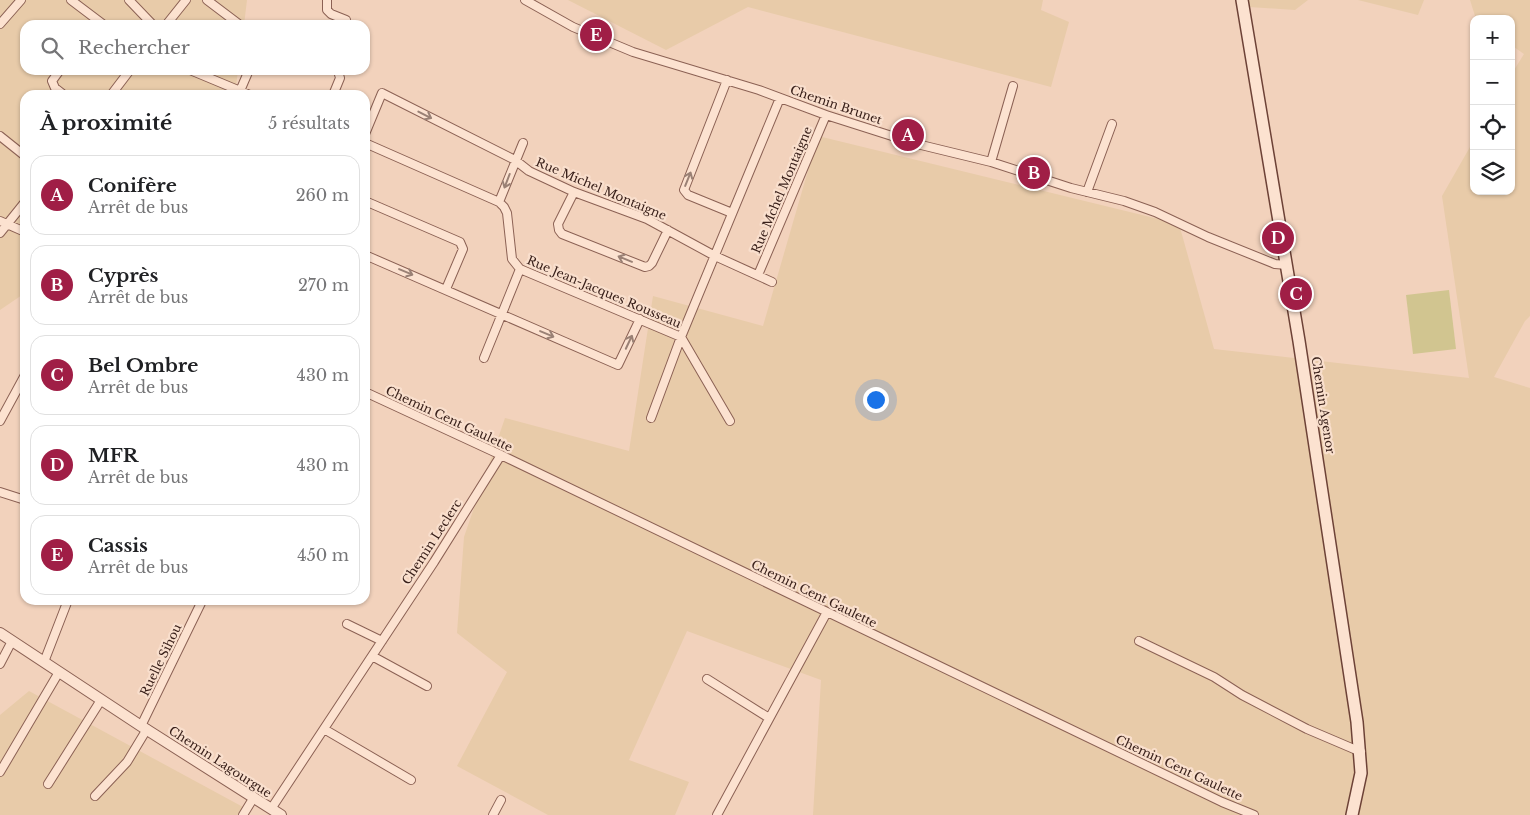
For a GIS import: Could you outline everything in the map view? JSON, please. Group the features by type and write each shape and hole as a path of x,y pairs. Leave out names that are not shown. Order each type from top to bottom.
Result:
{"main road":[{"name":"Chemin Agenor","path":"1242,0 1287,265 1361,752 1361,774 1352,815"}],"street":[{"path":"0,24 21,0"},
{"path":"71,0 95,20"},
{"path":"129,0 148,20"},
{"path":"170,20 186,0"},
{"path":"207,0 233,20"},
{"path":"327,0 327,10 331,14 346,20"},
{"name":"Chemin Brunet","path":"525,0 573,27 633,52 727,80 916,144 992,162 1087,192 1124,201 1156,212 1208,237 1275,264 1287,265"},
{"path":"56,75 52,81 58,90"},
{"path":"115,90 126,75"},
{"path":"202,75 240,90 247,75"},
{"path":"335,90 340,78 339,75"},
{"path":"727,80 684,190 688,195 732,213"},
{"path":"992,162 1013,86"},
{"name":"Rue Michel Montaigne","path":"370,122 382,93 515,160 529,171 574,192 647,219 715,256 772,282"},
{"path":"652,418 681,337 780,98"},
{"name":"Rue Mchel Montaigne","path":"758,275 826,115"},
{"path":"1087,192 1112,124"},
{"path":"0,136 20,152"},
{"path":"370,145 499,202 523,143"},
{"path":"574,192 558,224 562,234 645,267 649,266 668,230"},
{"name":"Rue Jean-Jacques Rousseau","path":"499,202 507,213 512,259 520,269 681,337 730,421"},
{"path":"370,203 460,242 463,249 446,289"},
{"path":"0,233 4,222 20,207"},
{"path":"4,222 20,230"},
{"path":"370,256 618,364 640,319"},
{"path":"484,358 520,269"},
{"path":"0,421 20,385"},
{"name":"Chemin Cent Gaulette","path":"370,394 501,455 1222,802 1254,815"},
{"name":"Chemin Leclerc","path":"271,809 382,641 501,455"},
{"path":"0,492 20,498"},
{"path":"44,662 66,605"},
{"name":"Ruelle Sihou","path":"144,728 200,605"},
{"path":"717,815 826,612"},
{"path":"347,624 382,641"},
{"name":"Chemin Lagourgue","path":"0,633 281,815"},
{"path":"0,664 12,641"},
{"path":"1139,641 1214,677 1242,695 1307,730 1361,752"},
{"path":"372,656 427,686"},
{"path":"0,772 60,672"},
{"path":"707,679 769,718"},
{"path":"48,784 101,700"},
{"path":"95,796 127,762 144,728"},
{"path":"324,729 411,780"},
{"path":"243,815 254,797"},
{"path":"493,815 501,800"}],"shaded area":[{"path":"0,0 247,0 245,20 20,20 20,75 237,75 236,90 20,90 20,296 0,310"},
{"path":"568,0 1043,0 1041,10 1069,22 1051,87 748,7 666,50"},
{"path":"1248,0 1308,0 1295,10 1249,7"},
{"path":"1358,0 1424,0 1418,15"},
{"path":"1470,0 1530,0 1530,316 1525,321 1494,377 1530,388 1530,815 813,815 821,680 687,631 629,760 689,782 675,815 548,815 457,766 507,672 457,633 464,537 505,418 629,451 653,296 763,326 818,136 1179,224 1214,349 1469,378 1442,196 1470,147 1470,195 1515,195 1515,69 1524,54 1515,48 1515,15 1475,15"},
{"path":"1449,290 1456,349 1413,354 1406,295"},
{"path":"29,691 243,807 238,815 0,815 0,715"}],"place":[{"name":"Cassis","path":"596,35"},
{"name":"Conifère","path":"908,135"},
{"name":"Cyprès","path":"1034,173"},
{"name":"MFR","path":"1278,238"},
{"name":"Bel Ombre","path":"1296,294"}]}
